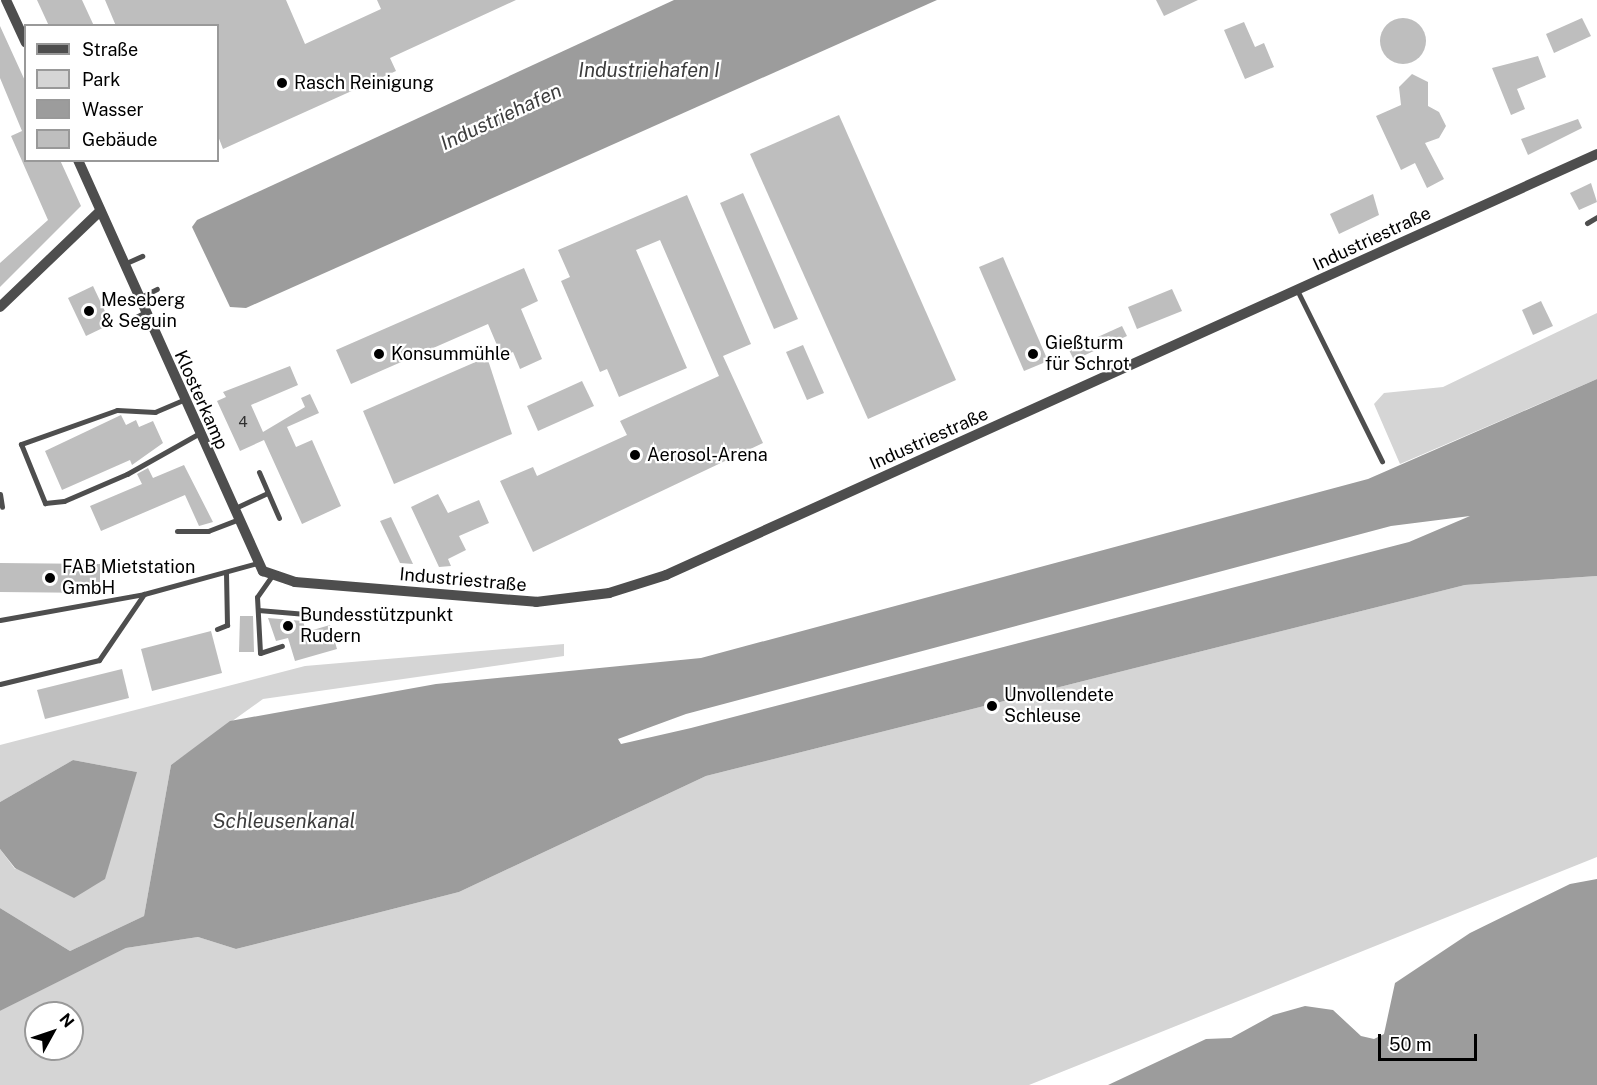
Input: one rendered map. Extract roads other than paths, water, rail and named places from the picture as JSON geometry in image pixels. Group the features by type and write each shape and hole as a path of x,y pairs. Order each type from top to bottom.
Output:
{"street":[{"path":"6,0 24,39"},
{"name":"Industriestraße","path":"271,577 523,602 627,589 1298,292 1597,154"},
{"name":"Klosterkamp","path":"79,162 255,559"},
{"path":"0,307 100,211"},
{"path":"255,559 271,577"}],"lane":[{"path":"1587,223 1597,217"},
{"path":"123,265 142,256"},
{"path":"138,298 157,289"},
{"path":"1298,292 1382,460"},
{"path":"130,320 144,313"},
{"path":"183,400 155,412 117,410 21,444 45,503 64,501 127,474 198,434"},
{"path":"259,472 279,518"},
{"path":"232,509 268,493"},
{"path":"0,494 2,507"},
{"path":"177,531 208,531 237,520"},
{"path":"0,620 144,594 226,572 255,559"},
{"path":"217,628 227,625 226,572"},
{"path":"271,577 257,597 260,653 282,646"},
{"path":"0,684 99,660 144,594"},
{"path":"258,610 342,616"}],"water":[{"name":"Industriehafen I","path":"674,0 937,0 246,308 230,307 192,227 197,220"},
{"name":"Schleusenkanal","path":"1597,379 1597,576 1465,585 706,776 459,892 236,949 198,937 126,948 0,1011 0,908 70,951 144,916 171,765 230,721 436,684 701,658 1368,479","holes":["1470,516 1409,542 691,728 621,744 618,739 686,714 1391,526"]},
{"path":"73,760 137,772 105,879 74,898 15,868 0,849 0,802"},
{"path":"1597,879 1597,1085 1108,1085 1206,1039 1231,1038 1273,1015 1305,1006 1333,1010 1361,1036 1374,1039 1384,1034 1395,983 1470,933 1570,884"}],"place":[{"name":"Rasch Reinigung","path":"282,83"},
{"name":"Meseberg & Seguin","path":"89,311"},
{"name":"Konsummühle","path":"379,354"},
{"name":"Gießturm für Schrot","path":"1033,354"},
{"name":"Aerosol-Arena","path":"635,455"},
{"name":"FAB Mietstation GmbH","path":"50,578"},
{"name":"Bundesstützpunkt Rudern","path":"288,626"},
{"name":"Unvollendete Schleuse","path":"992,706"}],"water label":[{"name":"Industriehafen","path":"501,117"}]}
